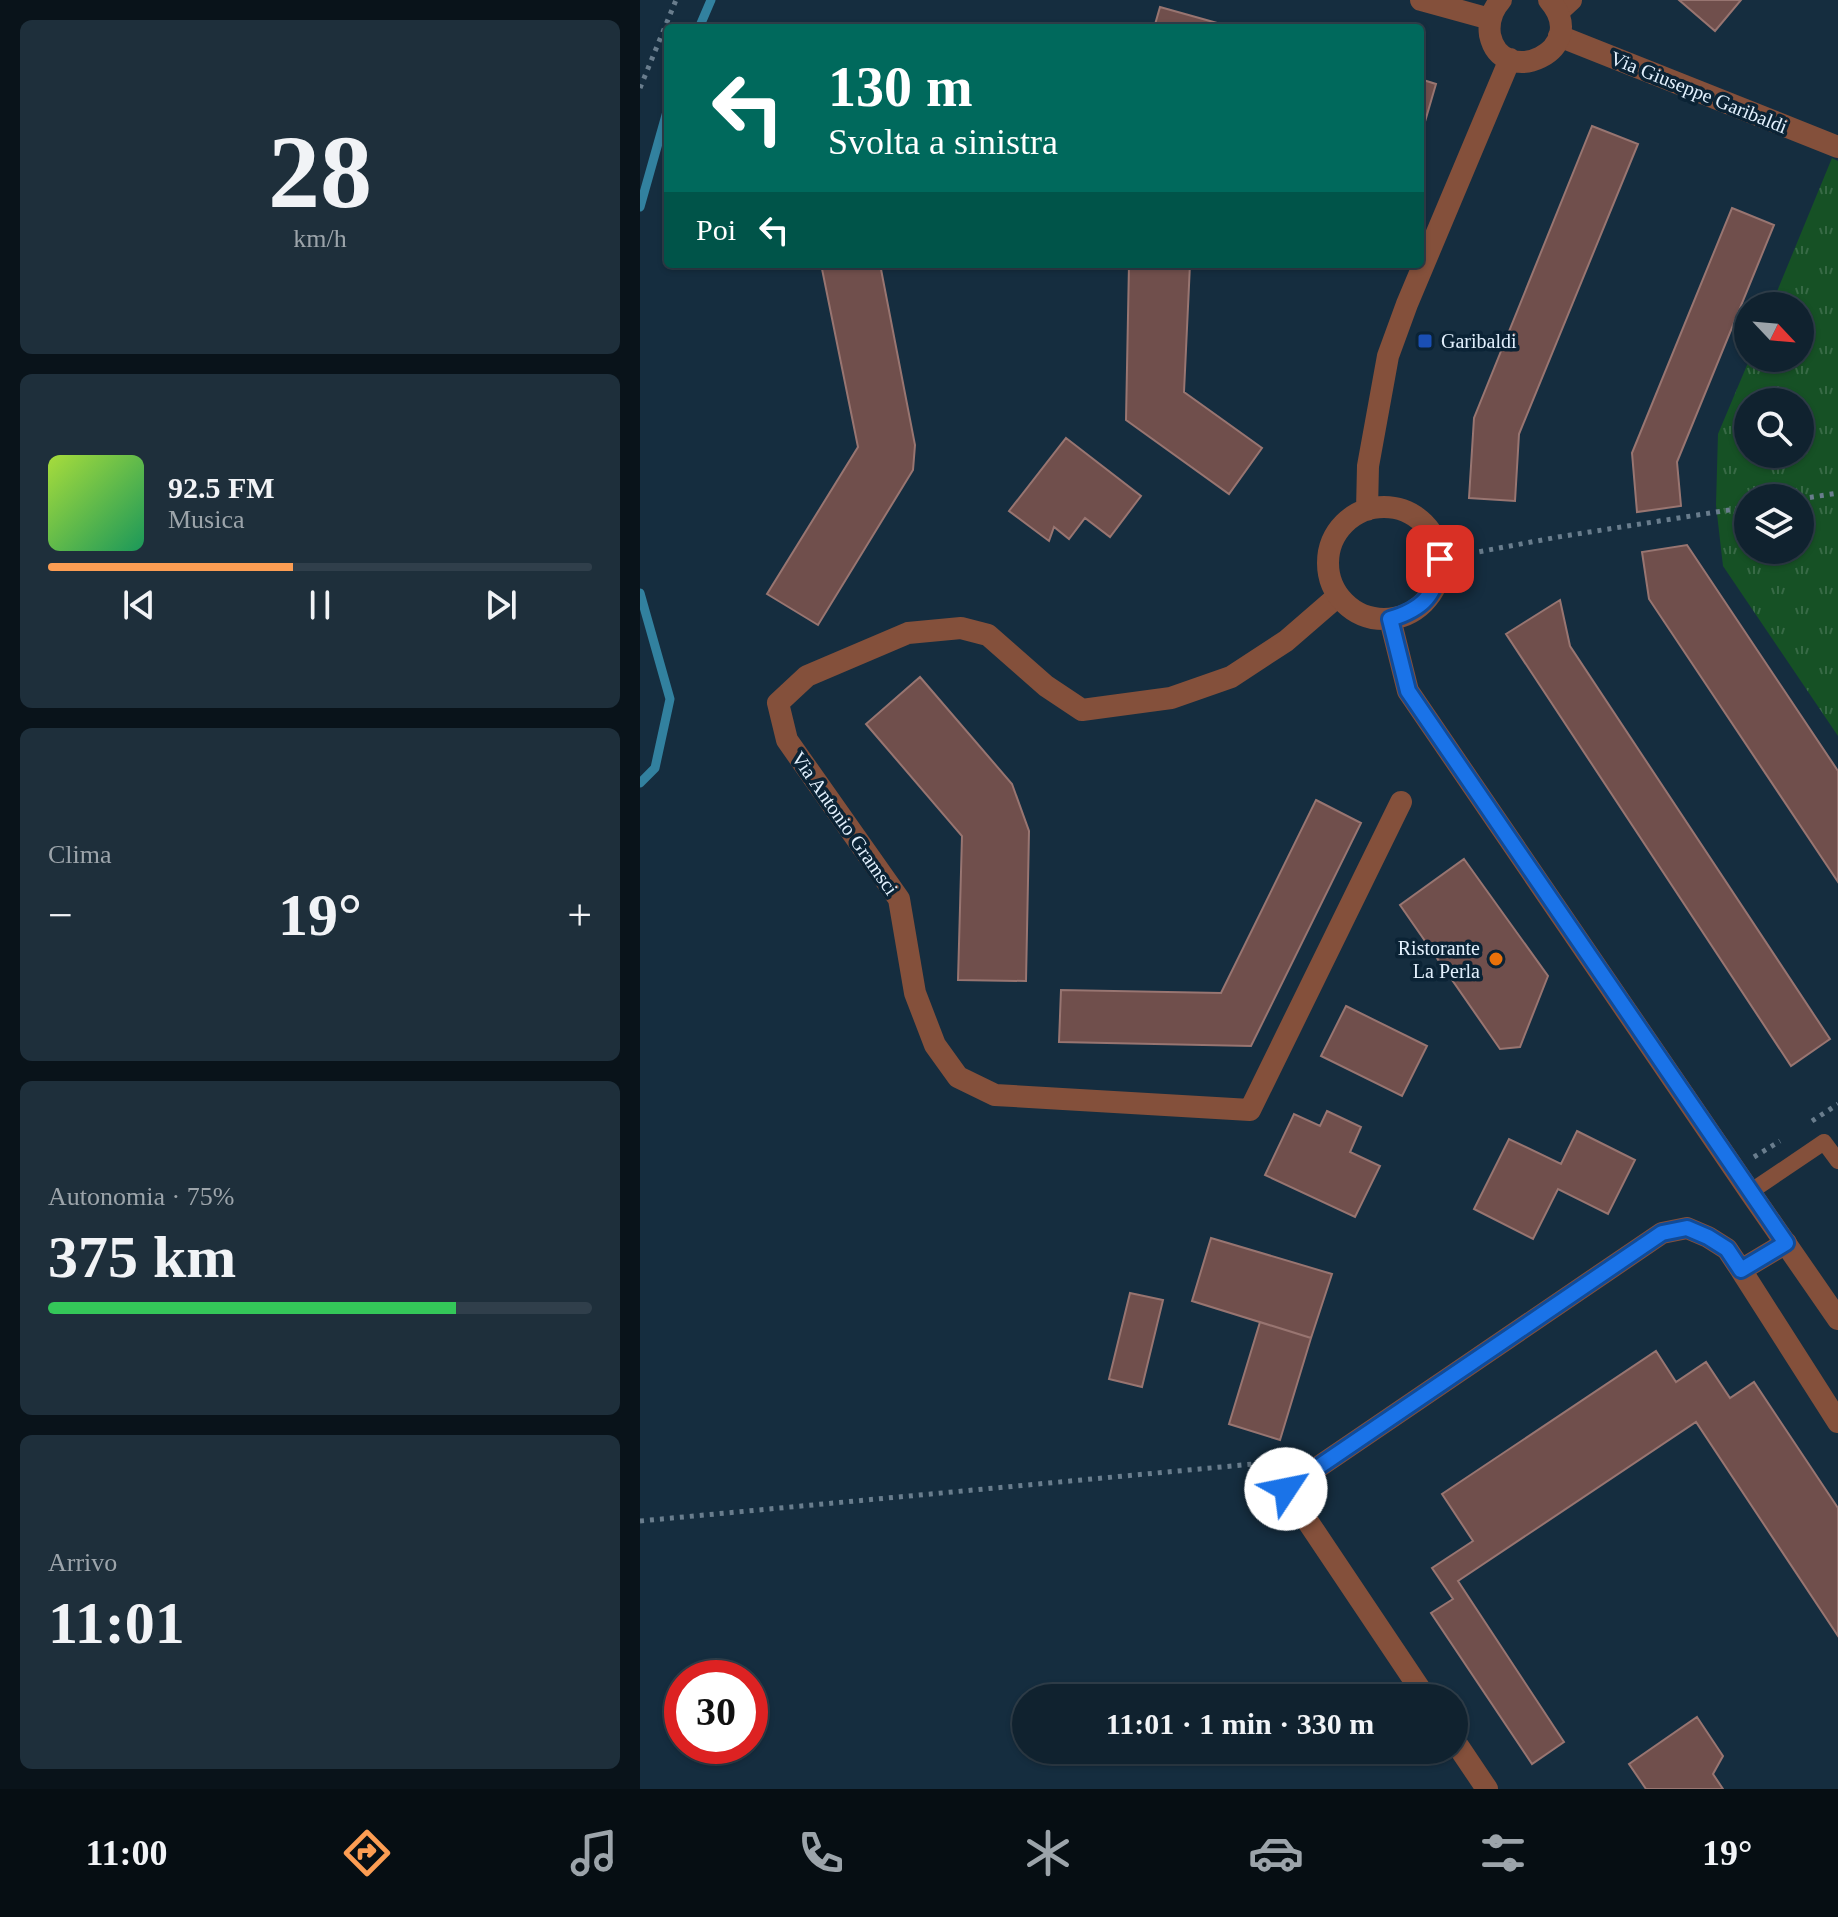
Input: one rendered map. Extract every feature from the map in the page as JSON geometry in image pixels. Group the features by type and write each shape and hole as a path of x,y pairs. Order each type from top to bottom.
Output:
{"street":[{"path":"1421,0 1496,10 1489,31 1493,43 1510,59 1522,62 1534,62 1554,47 1559,36 1559,4"},
{"name":"Via Giuseppe Garibaldi","path":"1559,36 1838,147"},
{"path":"1424,264 1510,59"},
{"path":"1367,510 1368,466 1388,356 1422,268"},
{"path":"1391,507 1417,518 1431,533 1440,559 1439,574 1429,596 1409,614 1390,619 1364,616 1348,606 1338,596 1328,568 1332,542 1349,519 1367,510 1391,507"},
{"name":"Via Antonio Gramsci","path":"1338,596 1286,641 1231,677 1171,698 1082,710 1046,686 988,635 961,628 908,633 807,676 778,703 787,740 899,899 915,993 935,1045 958,1077 995,1095 1250,1110 1401,802"},
{"path":"1390,619 1408,691 1838,1319"},
{"path":"1417,1684 1286,1489 1662,1233 1687,1228 1727,1249 1838,1422"},
{"path":"1741,1270 1786,1243"},
{"path":"1468,1761 1487,1789"}],"lane":[{"path":"1750,1192 1824,1142 1838,1161"}],"path":[{"path":"666,24 676,0"},
{"path":"640,88 664,29"},
{"path":"1814,497 1838,493"},
{"path":"1440,559 1734,509"},
{"path":"640,1521 1264,1463 1286,1489"}],"green space":[{"path":"1832,158 1838,161 1838,736 1723,566 1716,505 1718,434 1734,396 1734,468 1814,468 1814,388 1737,388 1744,372 1814,372 1814,292 1777,292"}],"building":[{"path":"1679,0 1741,0 1715,31"},
{"path":"1160,7 1221,24 1155,24"},
{"path":"1424,80 1436,84 1424,125"},
{"path":"1592,126 1638,144 1519,434 1515,501 1469,498 1474,418"},
{"path":"1732,208 1774,225 1747,292 1734,292 1734,323 1677,462 1681,506 1637,512 1632,453"},
{"path":"822,268 881,268 915,445 913,470 818,625 767,594 858,447"},
{"path":"1129,268 1190,268 1184,392 1262,448 1229,494 1126,420"},
{"path":"1066,438 1141,496 1110,537 1085,518 1069,539 1054,527 1049,541 1009,511"},
{"path":"1687,545 1838,771 1838,882 1649,599 1642,552"},
{"path":"1560,600 1570,646 1830,1039 1791,1066 1506,634"},
{"path":"920,677 1012,784 1029,831 1026,981 958,980 962,836 866,724"},
{"path":"1316,800 1361,823 1251,1046 1059,1042 1061,990 1221,993"},
{"path":"1464,859 1548,976 1520,1047 1500,1049 1400,905"},
{"path":"1346,1006 1427,1046 1402,1096 1321,1056"},
{"path":"1327,1111 1361,1127 1350,1152 1380,1166 1355,1217 1265,1175 1294,1114 1320,1126"},
{"path":"1577,1131 1635,1160 1608,1214 1558,1189 1533,1239 1474,1209 1509,1139 1561,1164"},
{"path":"1211,1238 1332,1274 1311,1338 1192,1301"},
{"path":"1130,1293 1163,1300 1142,1387 1109,1379"},
{"path":"1260,1322 1311,1338 1280,1440 1229,1424"},
{"path":"1656,1351 1676,1382 1706,1362 1730,1398 1754,1382 1838,1508 1838,1636 1696,1422 1458,1581 1564,1742 1532,1764 1431,1613 1453,1599 1432,1568 1473,1541 1442,1494"},
{"path":"1697,1717 1723,1756 1713,1774 1723,1789 1646,1789 1629,1764"}],"waterway":[{"path":"701,24 711,0"},
{"path":"640,207 664,122"},
{"path":"640,593 670,699 655,768 640,783"}],"place":[{"name":"Garibaldi","path":"1425,341"},
{"name":"Ristorante La Perla","path":"1496,959"}],"route":[{"path":"1286,1489 1662,1233 1687,1228 1708,1237 1727,1249 1741,1270 1786,1243 1408,691 1390,619 1409,614 1429,596 1439,574 1440,559"}]}
